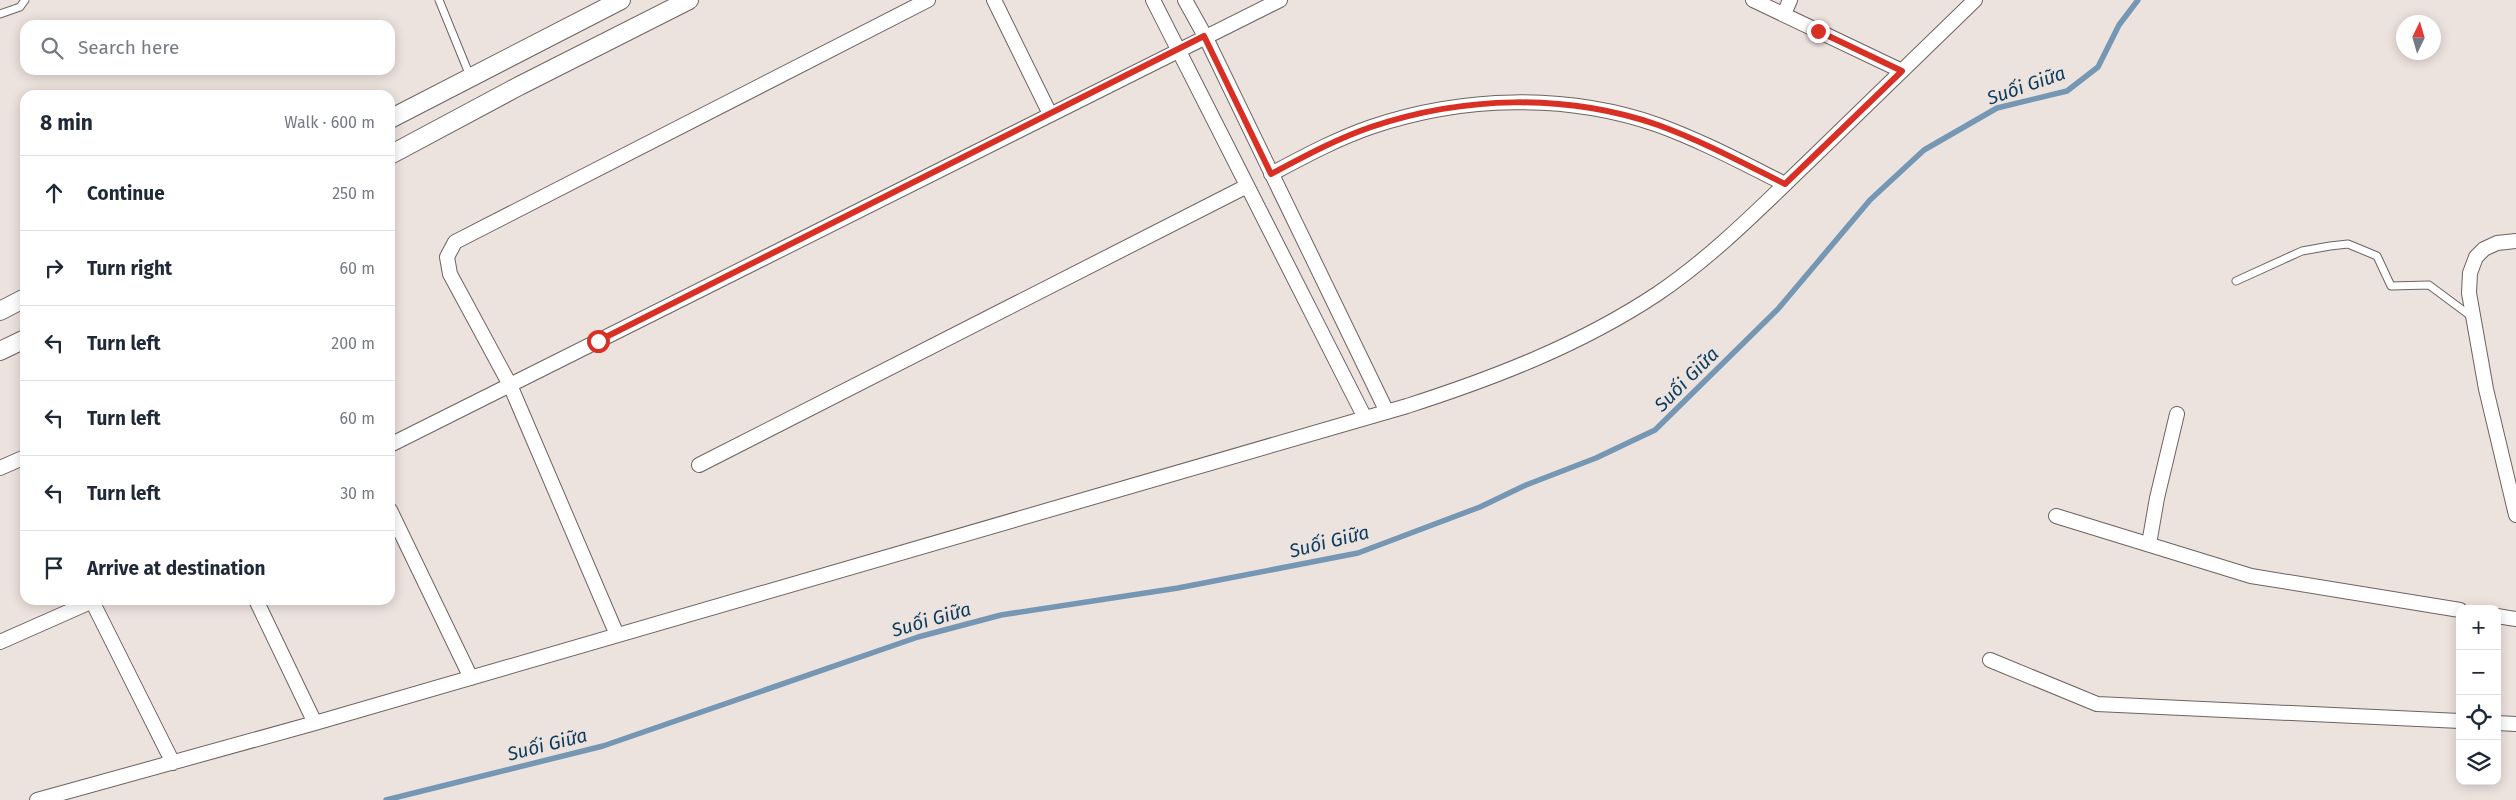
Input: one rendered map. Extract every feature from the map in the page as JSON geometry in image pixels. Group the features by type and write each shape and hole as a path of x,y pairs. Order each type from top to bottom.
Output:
{"street":[{"path":"395,117 621,0"},
{"path":"395,152 519,86 689,0"},
{"path":"617,635 510,385 450,274 447,257 455,242 928,0"},
{"path":"994,0 1050,114"},
{"path":"1153,0 1365,418"},
{"path":"1185,0 1386,412"},
{"path":"395,442 1204,36 1280,0"},
{"path":"1754,0 1902,71"},
{"path":"1784,14 1790,0"},
{"path":"37,800 315,723 1386,412 1498,375 1592,332 1625,314 1704,259 1785,184 1975,0"},
{"path":"1271,174 1341,139 1399,119 1458,106 1519,102 1589,108 1656,124 1704,144 1785,184"},
{"path":"699,465 1247,186"},
{"path":"2516,241 2497,243 2484,249 2476,257 2470,273 2469,292 2486,388 2516,515"},
{"path":"0,311 20,301"},
{"path":"0,351 20,341"},
{"path":"2149,544 2157,498 2178,414"},
{"path":"0,468 20,459"},
{"path":"2056,516 2251,576 2456,609"},
{"path":"395,520 471,678"},
{"path":"0,642 85,605"},
{"path":"96,605 173,763"},
{"path":"258,605 315,723"},
{"path":"2501,617 2516,619"},
{"path":"1990,660 2097,704 2456,721"},
{"path":"2501,723 2516,724"}],"lane":[{"path":"0,14 20,7 25,0"},
{"path":"440,0 471,79"},
{"path":"2236,281 2302,251 2348,244 2377,256 2390,286 2429,284 2474,319"}],"waterway":[{"name":"Suối Giữa","path":"386,800 603,746 918,637 1001,615 1178,588 1358,553 1480,507 1526,485 1596,458 1655,430 1778,309 1870,200 1924,150 1997,108 2067,91 2098,67 2119,25 2138,0"}],"route":[{"path":"598,341 1204,36 1271,174 1341,139 1399,119 1428,111 1458,106 1519,102 1589,108 1656,124 1720,151 1785,184 1902,71 1818,31"}]}
